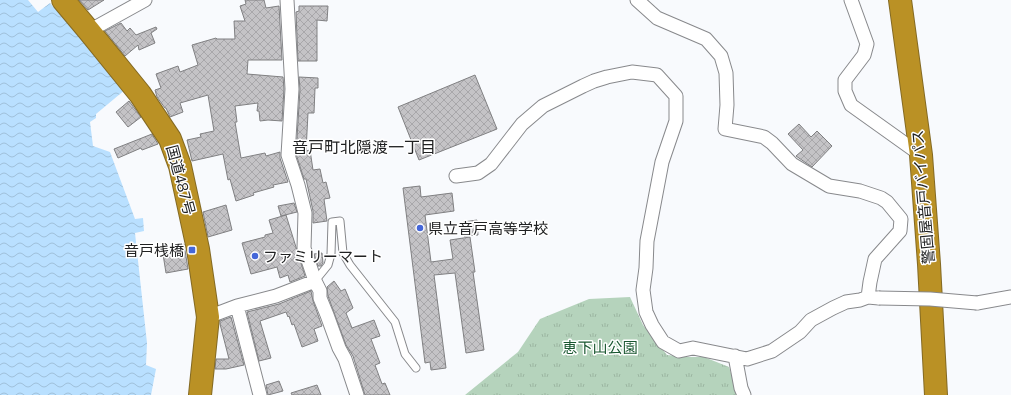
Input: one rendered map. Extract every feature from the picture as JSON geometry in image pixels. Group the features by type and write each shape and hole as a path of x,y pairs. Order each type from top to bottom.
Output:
{"highway":[{"name":"国道487号","path":"63,0 140,94 170,139 180,166 198,249 208,317 200,395"},
{"name":"警固屋音戸バイパス","path":"900,0 921,155 936,395"}],"street":[{"path":"89,30 144,0"},
{"path":"287,0 292,89 288,155 305,213 304,248 320,291 320,298 351,375 357,395"},
{"path":"637,0 657,18 706,39 722,56 726,73 727,105 725,129 764,137 772,143 792,164 829,186 860,191 881,198 887,202 901,219 900,231 875,259 870,282 874,298"},
{"path":"851,0 867,44 864,55 845,80 845,91 851,105 921,155"},
{"path":"456,176 478,173 491,164 522,124 543,106 583,86 607,77 632,72 657,76 676,96 676,121 662,162 647,242 643,290 646,312 663,342 679,350 693,348 747,359 772,351 800,332 811,320 846,302 874,298 930,299 977,303 1011,297"},
{"path":"208,317 237,306 276,296 315,281"},
{"path":"237,306 260,395"},
{"path":"735,356 741,388 744,395"}],"lane":[{"path":"315,281 328,265 331,254 332,222 340,221 343,253 350,266 395,322 405,354 416,368"}],"green space":[{"name":"恵下山公園","path":"630,297 643,325 667,355 704,357 729,367 738,395 465,395 518,352 540,319 589,299"}],"water":[{"path":"0,0 28,0 38,12 50,3 126,89 96,114 96,118 90,122 93,146 110,152 135,219 143,218 144,231 135,233 147,343 146,365 156,369 151,395 0,395"}],"building":[{"path":"79,0 104,0 88,10"},
{"path":"245,0 264,0 266,8 279,6 282,60 248,60 247,74 283,77 284,89 282,121 260,121 259,111 257,111 258,103 235,106 237,122 235,122 241,158 265,153 266,156 280,152 280,158 288,182 273,185 274,187 253,193 254,195 236,201 230,179 228,180 223,154 192,161 187,140 201,137 200,134 214,131 208,95 180,103 183,112 170,117 166,108 157,97 155,90 161,88 156,74 178,66 180,72 198,65 192,45 216,38 235,39 234,21 245,21 240,6 246,4"},
{"path":"299,6 328,6 327,21 317,20 317,61 298,61 296,12 299,11"},
{"path":"121,23 127,31 130,28 136,35 156,27 157,29 151,33 155,43 139,50 138,45 125,56 105,31"},
{"path":"475,75 497,129 419,160 398,107"},
{"path":"299,77 318,78 318,88 315,88 314,113 308,113 306,151 310,150 313,170 320,169 323,183 326,182 330,198 324,199 327,221 313,223 313,211 306,179 304,179 296,154 300,89"},
{"path":"129,101 141,117 128,127 116,112"},
{"path":"799,124 811,137 817,131 832,146 812,167 796,156 803,150 788,134"},
{"path":"152,134 158,144 142,150 141,148 118,158 114,149"},
{"path":"420,186 421,197 452,193 454,211 425,215 431,262 453,259 450,240 470,237 475,272 473,272 484,350 466,353 455,273 434,275 446,368 431,370 430,362 425,363 403,188"},
{"path":"294,203 297,212 281,216 278,206"},
{"path":"226,205 232,230 208,237 203,212"},
{"path":"286,215 305,276 290,282 288,275 280,278 277,267 251,274 242,243 265,237 265,235 273,233 269,220"},
{"path":"477,220 478,235 464,236 463,222"},
{"path":"184,244 188,269 166,273 162,248"},
{"path":"322,253 323,263 321,266 318,266 314,254"},
{"path":"334,281 341,291 345,289 353,308 346,313 352,328 374,320 380,336 371,339 380,363 375,365 382,384 385,383 390,395 365,395 353,356 346,345 328,296 327,287"},
{"path":"311,291 322,326 314,329 318,341 302,347 294,324 292,325 286,312 260,321 271,358 259,361 247,312 279,304"},
{"path":"231,317 244,365 226,369 215,369 216,359 229,359 220,321"},
{"path":"279,381 283,391 268,395 266,385"},
{"path":"317,385 321,395 292,395 291,393"}],"place":[{"name":"県立音戸高等学校","path":"420,228"},
{"name":"音戸桟橋","path":"192,250"},
{"name":"ファミリーマート","path":"255,256"}],"district":[{"name":"音戸町北隠渡一丁目","path":"364,147"}]}
